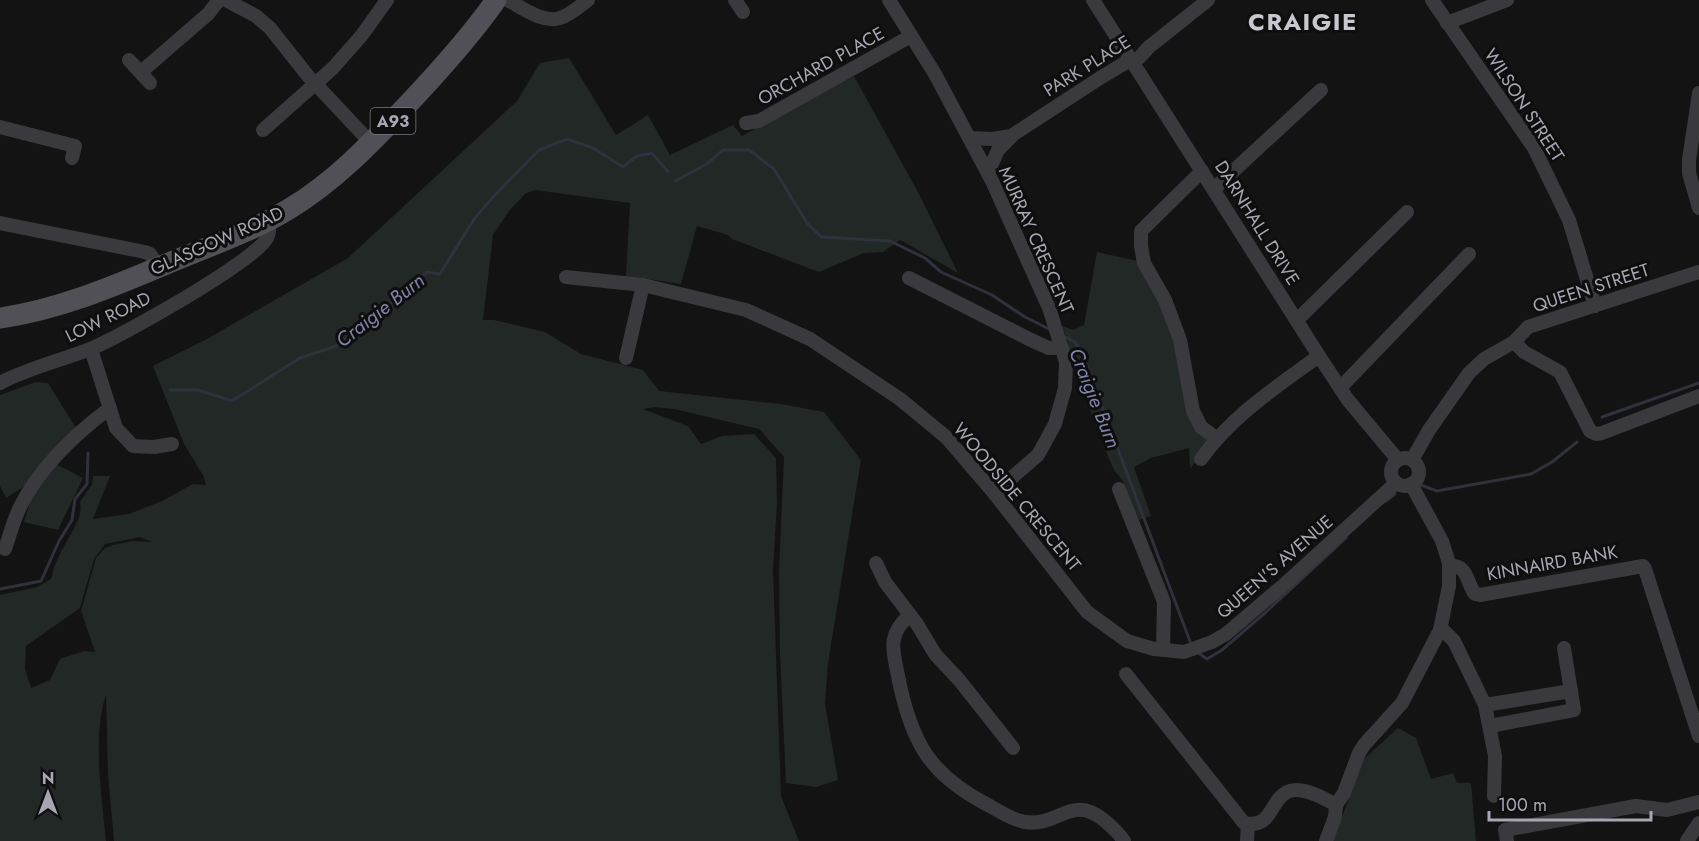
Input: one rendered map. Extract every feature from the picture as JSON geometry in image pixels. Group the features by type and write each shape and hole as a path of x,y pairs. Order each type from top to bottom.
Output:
{"main road":[{"name":"GLASGOW ROAD","path":"0,318 48,308 159,267 270,220 314,193 371,143 456,51 496,0"}],"street":[{"path":"141,72 208,14 219,0"},
{"path":"226,0 256,16 270,28 316,84 371,143"},
{"path":"263,130 316,84 362,35 387,0"},
{"path":"507,0 538,15 554,19 568,14 588,0"},
{"name":"MURRAY CRESCENT","path":"889,0 935,74 988,172 1049,308 1066,362 1065,388 1055,424 1038,455 994,493"},
{"name":"DARNHALL DRIVE","path":"1093,0 1340,388 1405,460"},
{"name":"PARK PLACE","path":"988,172 998,150 1012,136 1100,78 1139,58 1149,47 1208,0"},
{"name":"WILSON STREET","path":"1432,0 1534,148 1569,220 1595,306"},
{"path":"1447,23 1507,0"},
{"name":"ORCHARD PLACE","path":"746,123 759,121 911,36"},
{"path":"129,60 150,83"},
{"path":"1214,189 1321,90"},
{"path":"1699,93 1689,160 1689,173 1699,208"},
{"path":"0,127 75,146 72,158"},
{"name":"PARK PLACE","path":"970,138 992,139 1012,136"},
{"path":"1202,171 1141,231 1141,246 1144,263 1165,300 1180,340 1193,411 1201,427 1216,438"},
{"path":"1297,320 1407,212"},
{"name":"LOW ROAD","path":"0,383 15,375 91,349 148,319 244,259 267,240 270,220"},
{"path":"0,223 146,252 159,267"},
{"path":"1340,388 1469,254"},
{"name":"QUEEN STREET","path":"1405,460 1469,373 1484,359 1514,342 1528,327 1699,272"},
{"name":"WOODSIDE CRESCENT","path":"566,277 643,285 746,310 810,339 900,399 946,436 994,493 1087,612 1127,641 1163,650"},
{"path":"909,278 1049,348 1059,338"},
{"path":"626,358 643,285"},
{"path":"1514,342 1524,352 1560,372 1593,434 1602,433 1699,396"},
{"path":"91,349 116,428 133,446 154,447 172,444"},
{"path":"1201,459 1216,438 1260,398 1319,356"},
{"path":"5,549 20,506 39,476 87,426 110,408"},
{"path":"1405,460 1418,470 1417,478 1412,484 1404,486 1396,483 1391,475 1394,463 1405,460"},
{"name":"QUEEN'S AVENUE","path":"1163,650 1184,652 1198,647 1239,624 1396,483"},
{"path":"1326,841 1335,817 1336,805 1344,793 1359,753 1402,703 1440,630 1449,586 1449,566 1442,541 1412,484"},
{"path":"1119,489 1164,602 1163,650"},
{"path":"876,563 885,582 917,624 935,654 960,681 1013,748"},
{"name":"KINNAIRD BANK","path":"1449,566 1455,565 1464,571 1472,590 1475,594 1480,595 1642,566 1645,569 1699,736"},
{"path":"910,615 894,633 897,671 905,709 918,743 937,768 957,786 1016,819 1035,822 1077,809 1089,810 1095,812 1119,832 1124,841"},
{"path":"1440,630 1454,641 1485,705 1495,756 1494,796"},
{"path":"1490,726 1574,710 1564,648"},
{"path":"1126,674 1240,819 1248,824 1265,819 1280,798 1292,791 1311,793 1336,805"},
{"path":"1485,705 1571,691"},
{"path":"1506,836 1636,806 1667,810 1699,802"},
{"path":"1687,841 1699,823"},
{"path":"1247,841 1248,824"}],"shaded area":[{"path":"569,58 616,135 648,115 670,155 733,125 742,136 854,76 918,192 958,273 900,240 883,252 864,253 819,272 732,239 728,235 697,226 681,284 626,276 630,203 535,190 526,193 509,211 493,235 483,320 494,320 545,332 581,354 643,370 659,391 781,404 824,412 861,460 828,663 825,704 838,780 816,787 786,783 779,570 784,457 759,429 674,409 654,407 643,409 688,426 701,444 722,436 754,434 776,458 777,503 773,570 781,796 799,841 114,841 108,775 106,695 102,711 99,748 106,841 0,841 0,595 37,587 51,579 54,567 77,523 81,509 80,502 92,484 93,476 110,476 93,519 129,514 162,501 193,484 206,485 204,477 184,444 153,366 207,339 348,258 517,101 540,63","holes":["140,537 152,542 133,541 113,545 105,548 96,558 81,611 95,652 84,651 60,659 50,680 31,688 25,669 26,646 80,608 94,559 105,544"]},
{"path":"1097,252 1142,262 1173,324 1182,371 1213,438 1190,469 1189,448 1151,458 1134,467 1151,516 1139,520 1123,481 1114,470 1108,456 1070,358 1062,326 1073,330 1084,325"},
{"path":"36,382 48,383 76,428 29,483 6,498 0,486 0,395"},
{"path":"56,464 83,478 58,530 24,522 33,493"},
{"path":"1398,728 1416,738 1431,779 1453,773 1457,783 1471,783 1476,841 1333,841 1364,759"}],"waterway":[{"name":"Craigie Burn","path":"170,390 198,390 232,401 300,358 336,346 362,328 427,272 440,274 474,219 539,150 567,139 593,148 623,167 637,156 652,153 668,172"},
{"name":"Craigie Burn","path":"675,181 707,164 723,150 749,150 774,169 807,223 821,237 890,241 925,258 941,272 992,295 1025,317 1051,330"},
{"name":"Craigie Burn","path":"1063,336 1075,342 1082,353 1191,644"},
{"name":"Craigie Burn","path":"1602,417 1699,383"},
{"name":"Craigie Burn","path":"1418,484 1437,491 1531,474 1552,462 1577,442"},
{"path":"0,589 41,581 59,541 72,520 75,499 87,484 88,453"},
{"name":"Craigie Burn","path":"1386,501 1395,494"},
{"name":"Craigie Burn","path":"1197,652 1207,659 1222,650 1346,538"}],"district":[{"name":"CRAIGIE","path":"1303,22"}]}
